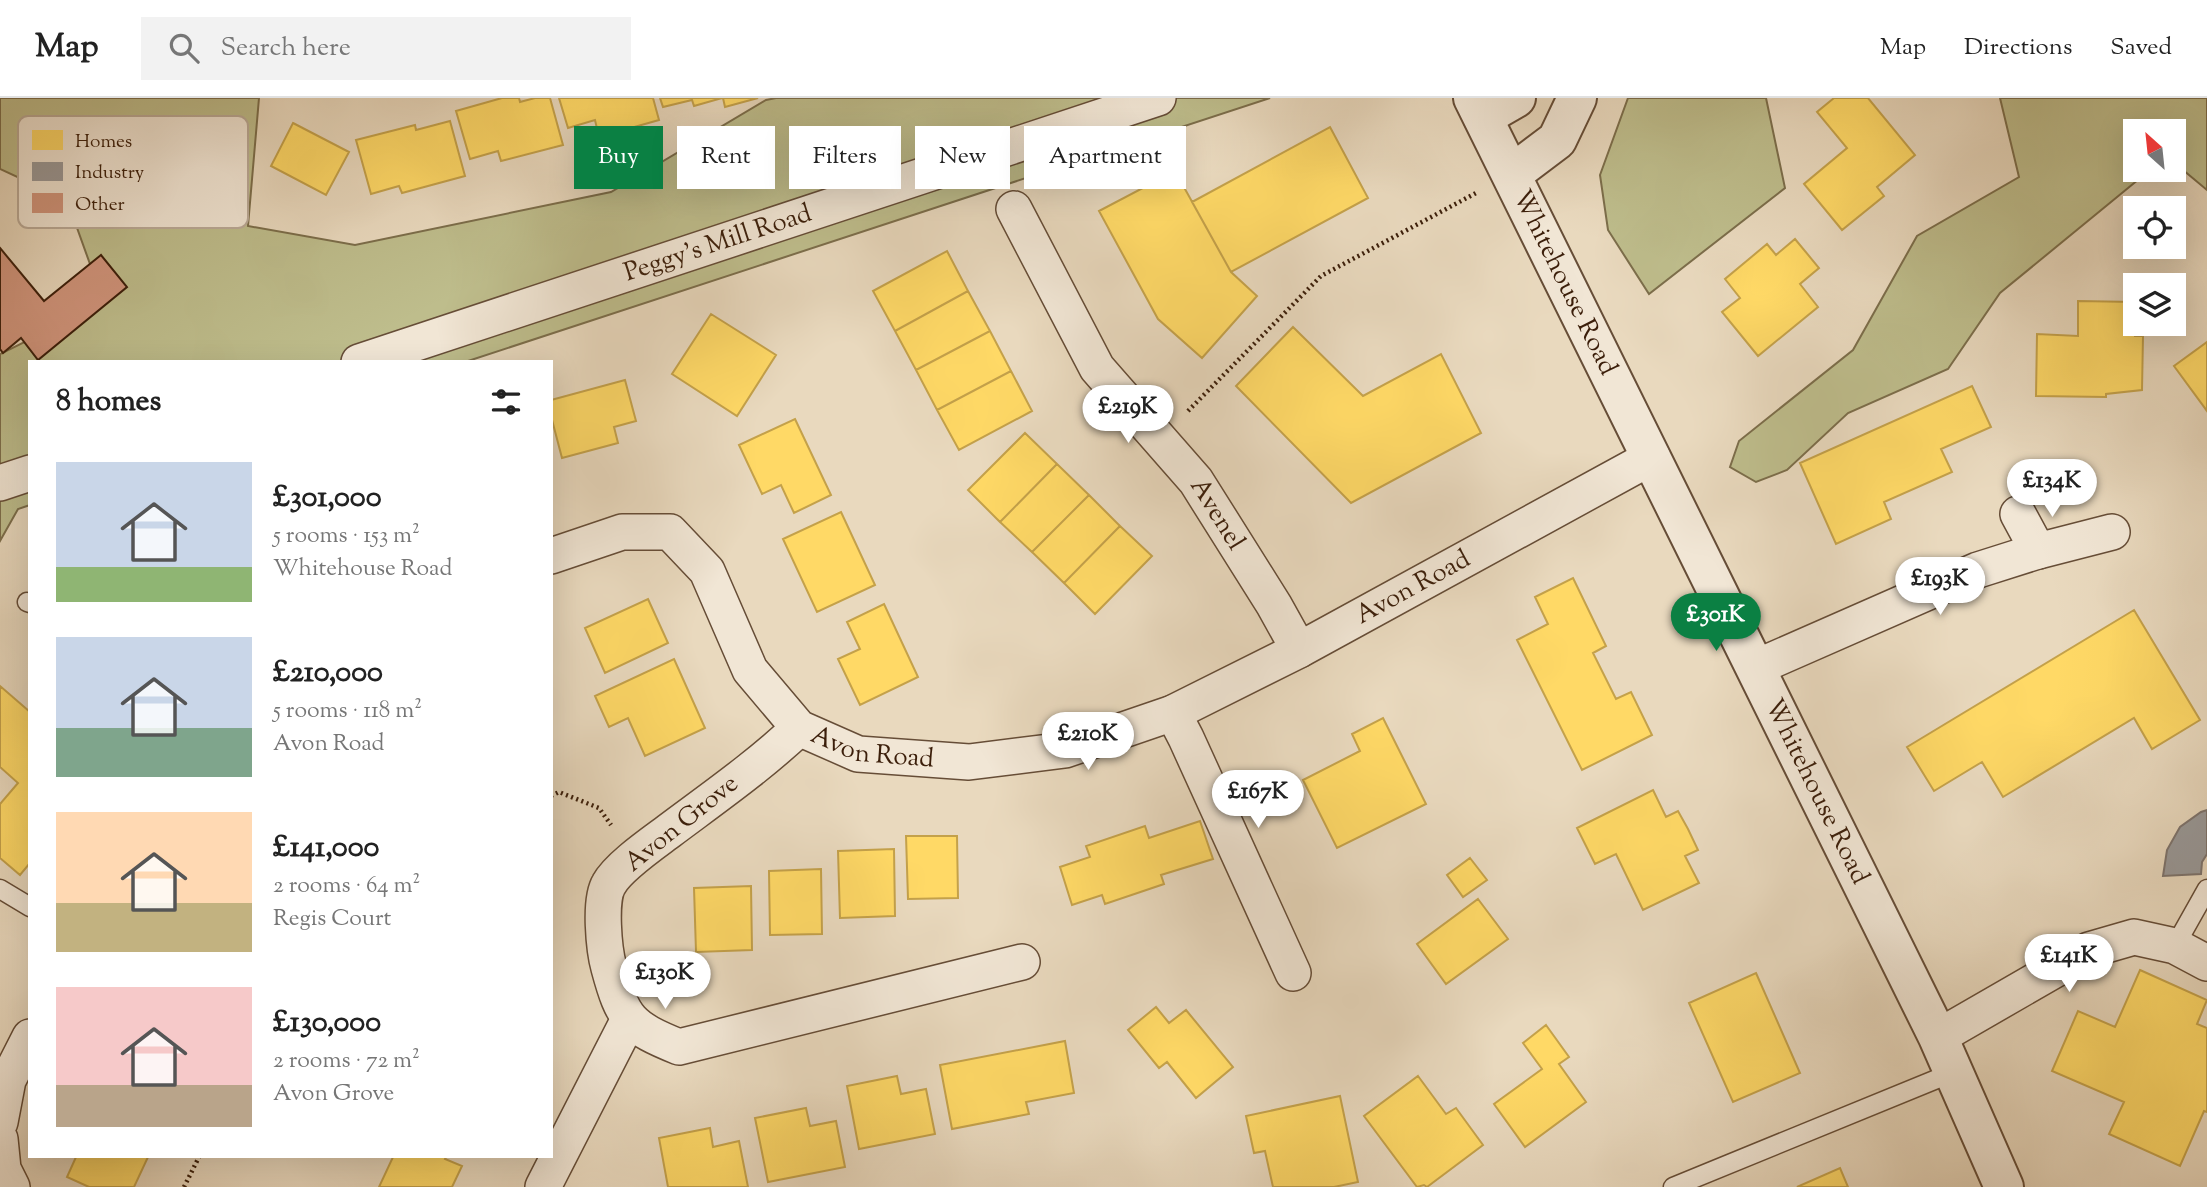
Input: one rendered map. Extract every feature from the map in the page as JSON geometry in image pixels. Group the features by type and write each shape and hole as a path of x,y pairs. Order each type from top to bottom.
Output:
{"street":[{"name":"Peggy's Mill Road","path":"365,360 1158,98"},
{"path":"1478,108 1516,98"},
{"path":"1511,174 1557,140 1577,98"},
{"name":"Whitehouse Road","path":"1478,108 1938,1037 2004,1187"},
{"name":"Avenel","path":"1014,209 1097,369 1196,481 1274,605 1298,650"},
{"name":"Avon Road","path":"553,555 622,531 670,532 707,571 750,670 799,728 858,754 969,762 1065,750 1173,713 1298,650 1651,457"},
{"path":"0,483 28,474"},
{"path":"2018,514 2038,551"},
{"path":"1757,667 1978,570 2112,532"},
{"path":"1173,713 1293,973"},
{"name":"Avon Grove","path":"629,1019 616,994 606,957 603,910 608,885 635,857 771,753 799,728"},
{"path":"1938,1037 2089,950 2134,937 2175,946 2207,963"},
{"path":"553,1151 629,1019 649,1034 679,1047 984,958 1022,962"},
{"path":"0,1122 8,1080 28,1041"},
{"path":"533,1186 549,1158"}],"lane":[{"path":"0,889 28,906"},
{"path":"2175,946 2207,889"},
{"path":"1673,1187 1954,1072"}],"path":[{"path":"1160,439 1321,276 1511,174"},
{"path":"553,795 559,792 599,808 635,857"},
{"path":"184,1187 198,1158"}],"shaded area":[{"path":"0,98 259,98 248,226 248,116 18,116 18,177 0,169"},
{"path":"776,98 1270,98 1185,126 1024,126 1024,179 1010,183 1010,126 915,126 915,189 993,189 471,360 28,360 28,506 18,509 0,541 0,354 104,303 77,228 248,226 355,245 616,189 663,189 663,161 677,153 677,189 775,189 775,126 722,126 766,100"},
{"path":"1628,98 1766,98 1785,188 1649,294 1608,230 1600,175"},
{"path":"2000,98 2207,98 2207,190 2186,172 2186,119 2123,119 2123,182 2135,182 2000,293 1948,369 1848,413 1787,470 1756,482 1730,467 1739,441 1853,350 1917,236 2019,177"}],"building: Homes":[{"path":"502,98 519,98 520,102 550,98 563,145 501,161 498,151 470,159 456,111"},
{"path":"559,98 653,98 659,120 638,126 596,126 595,120 568,128"},
{"path":"660,98 722,98 694,106 692,100 663,107"},
{"path":"723,98 758,98 725,107"},
{"path":"1834,98 1868,98 1915,155 1877,187 1884,196 1842,230 1804,184 1847,148 1817,112"},
{"path":"450,121 465,176 402,193 399,186 371,194 356,140 415,125 416,130"},
{"path":"293,123 349,152 326,195 271,166"},
{"path":"1330,127 1368,198 1231,272 1192,202"},
{"path":"1141,189 1185,189 1231,272 1257,296 1202,358 1158,319 1099,211"},
{"path":"1795,239 1819,268 1800,284 1818,307 1758,356 1722,312 1740,298 1725,279 1767,244 1776,255"},
{"path":"947,251 968,291 895,331 873,291"},
{"path":"968,291 990,331 916,370 895,331"},
{"path":"2078,301 2123,302 2123,336 2143,336 2142,390 2106,394 2106,397 2036,396 2037,334 2078,336"},
{"path":"711,314 776,355 737,416 672,374"},
{"path":"1293,327 1363,396 1441,354 1481,433 1351,503 1236,386"},
{"path":"990,331 1011,371 937,410 916,370"},
{"path":"2207,342 2207,411 2174,366"},
{"path":"1011,371 1032,411 959,450 937,410"},
{"path":"625,380 636,421 614,427 618,443 562,458 553,424 553,399"},
{"path":"1972,386 1991,427 1941,449 1952,472 1884,502 1891,519 1836,544 1800,463"},
{"path":"795,419 831,495 794,513 781,485 762,494 739,445"},
{"path":"1025,433 1057,464 1000,522 968,490"},
{"path":"1057,464 1089,495 1032,552 1000,522"},
{"path":"1089,495 1120,526 1064,583 1032,552"},
{"path":"841,512 875,585 817,612 783,539"},
{"path":"1120,526 1152,556 1095,614 1064,583"},
{"path":"1573,578 1606,646 1593,653 1616,699 1631,692 1652,735 1582,770 1517,640 1548,624 1535,597"},
{"path":"648,599 668,643 605,673 585,628"},
{"path":"884,604 918,677 860,705 838,659 860,649 847,622"},
{"path":"2134,610 2200,720 2152,749 2134,718 2003,797 1982,762 1934,791 1907,747"},
{"path":"674,659 705,728 645,756 628,718 609,727 595,696"},
{"path":"0,686 28,710 28,865 20,875 0,858 0,804 18,783 0,767"},
{"path":"1383,718 1426,804 1337,848 1303,780 1360,751 1352,734"},
{"path":"1653,790 1666,817 1678,811 1688,829 1698,850 1685,856 1699,883 1643,910 1616,854 1595,864 1577,828"},
{"path":"1200,821 1213,859 1161,875 1164,884 1105,904 1102,895 1072,905 1060,867 1090,857 1086,846 1145,826 1149,838"},
{"path":"906,836 957,836 958,898 908,899"},
{"path":"894,849 895,916 840,918 838,851"},
{"path":"1470,858 1487,880 1463,897 1447,875"},
{"path":"821,869 822,934 770,935 769,871"},
{"path":"751,886 752,950 696,952 694,888"},
{"path":"1478,899 1508,939 1446,984 1417,944"},
{"path":"2140,970 2207,1000 2197,1024 2207,1028 2207,1112 2204,1111 2180,1166 2109,1134 2124,1102 2052,1071 2078,1011 2115,1027"},
{"path":"1756,973 1800,1073 1733,1102 1689,1003"},
{"path":"1156,1007 1169,1023 1186,1010 1233,1067 1196,1098 1167,1062 1159,1068 1128,1030"},
{"path":"1546,1025 1569,1057 1559,1064 1586,1102 1525,1147 1494,1104 1542,1069 1523,1043"},
{"path":"1065,1041 1074,1093 1026,1102 1029,1114 952,1129 940,1065"},
{"path":"897,1076 901,1094 926,1089 935,1134 859,1149 847,1086"},
{"path":"1418,1076 1446,1114 1456,1108 1483,1145 1427,1187 1417,1187 1364,1116"},
{"path":"1340,1096 1358,1182 1334,1187 1273,1187 1265,1151 1254,1153 1246,1116"},
{"path":"806,1108 810,1126 836,1121 845,1167 768,1182 755,1118"},
{"path":"710,1128 713,1147 739,1141 748,1187 668,1187 659,1138"},
{"path":"76,1158 148,1158 134,1187 89,1187 67,1177"},
{"path":"393,1158 446,1158 462,1166 452,1187 379,1187"},
{"path":"1840,1168 1848,1187 1797,1187"}],"building: Industry":[{"path":"2207,810 2207,854 2202,862 2201,874 2163,876 2167,850 2180,827"}],"building: Other":[{"path":"0,248 44,301 101,255 127,287 38,360 21,338 3,353 0,349"}]}
